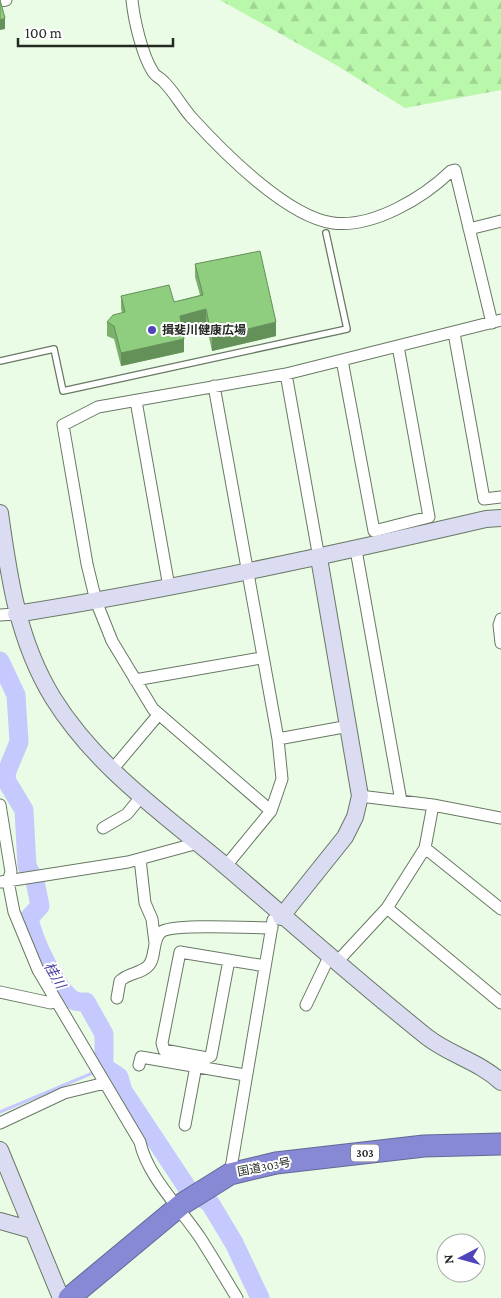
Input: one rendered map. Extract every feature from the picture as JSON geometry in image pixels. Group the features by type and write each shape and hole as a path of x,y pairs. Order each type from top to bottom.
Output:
{"highway":[{"name":"国道303号","path":"69,1298 179,1206 208,1186 230,1174 276,1163 424,1146 501,1144"}],"street":[{"path":"0,1 6,0"},
{"path":"132,0 136,26 154,74 165,82 183,108 204,130 275,195 316,220 344,223 385,215 425,193 451,171 455,170 469,229 496,321 286,374 98,407 63,425 87,564 96,601 112,641 153,710 271,811"},
{"path":"469,229 501,221"},
{"path":"454,333 484,499 501,497"},
{"path":"342,360 374,531 429,517 398,346"},
{"path":"230,1174 245,1075 265,966 277,923 345,837 355,817 360,796 286,374"},
{"path":"214,386 278,739 282,779 271,811 225,866"},
{"path":"136,401 169,587"},
{"path":"0,514 7,570 8,614 53,698 81,737 111,771 140,798 225,866 277,923 333,960 430,1039 499,1078"},
{"path":"8,614 96,601 248,572 356,550 486,519 501,518"},
{"path":"356,550 401,801"},
{"path":"501,618 499,625 501,643"},
{"path":"136,680 262,658"},
{"path":"111,771 159,714"},
{"path":"278,739 349,726"},
{"path":"360,796 433,805 501,818"},
{"path":"103,828 127,814 140,798"},
{"path":"0,804 11,872 7,881 19,926 38,970 140,1142 142,1153 200,1238 237,1298"},
{"path":"306,1005 333,960 386,908 425,848 433,805"},
{"path":"7,881 44,877 140,859 198,844"},
{"path":"425,848 501,909"},
{"path":"140,859 145,903 152,919 155,944"},
{"path":"386,908 501,1003"},
{"path":"117,998 120,981 148,967 152,962 158,936 169,929 277,923"},
{"path":"229,960 211,1056 207,1058 164,1050 162,1043 180,952 229,960 265,966"},
{"path":"0,992 51,1003 56,1001"},
{"path":"139,1065 141,1057 245,1075"},
{"path":"185,1126 196,1066"},
{"path":"0,1123 64,1094 105,1083"},
{"path":"0,1150 61,1298"},
{"path":"0,1221 32,1230"}],"lane":[{"path":"0,361 54,349 63,391 347,329 326,232"}],"green space":[{"path":"220,0 501,0 501,90 405,108 336,65"}],"building":[{"path":"0,0 5,18 0,20"},
{"path":"260,251 276,322 212,338 206,309 180,316 184,339 121,353 114,326 107,322 113,315 125,312 121,296 169,285 174,302 203,295 195,264"}],"waterway":[{"name":"桂川","path":"0,661 16,695 19,742 7,771 6,780 24,810 27,866 35,881 40,906 29,918 35,938 46,963 60,987 75,1001 86,1002 104,1034 104,1067 119,1077 123,1091 188,1189 210,1203 234,1243 260,1298"},
{"path":"55,992 63,989"},
{"path":"0,1112 95,1072"}],"place":[{"name":"揖斐川健康広場","path":"152,330"}]}
